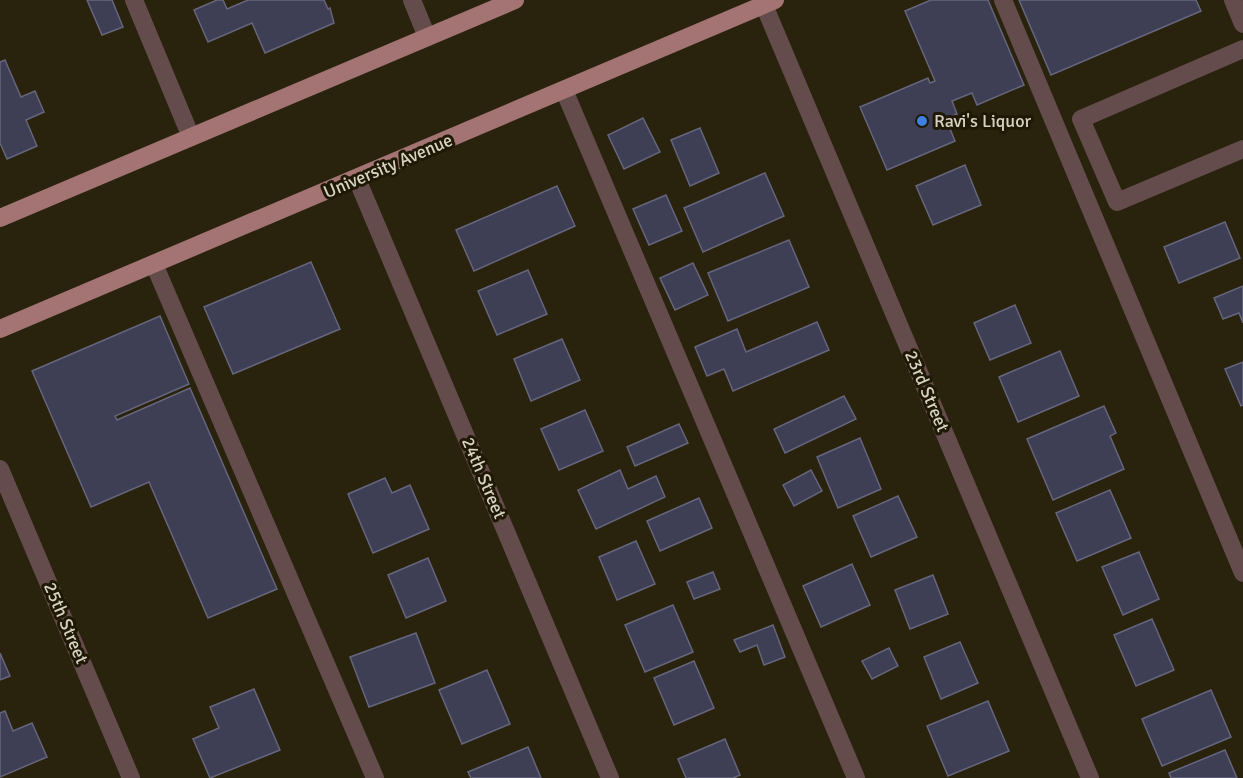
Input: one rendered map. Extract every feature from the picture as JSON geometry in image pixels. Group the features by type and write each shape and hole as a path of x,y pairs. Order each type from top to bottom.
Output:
{"main road":[{"path":"0,218 515,0"},
{"name":"University Avenue","path":"0,329 770,2"}],"street":[{"path":"134,0 191,137"},
{"path":"411,0 427,37"},
{"path":"1003,0 1243,573"},
{"path":"1233,0 1243,24"},
{"name":"23rd Street","path":"770,2 1090,778"},
{"path":"1243,49 1081,119 1117,202 1243,148"},
{"path":"564,90 856,778"},
{"name":"24th Street","path":"357,179 610,778"},
{"path":"154,264 375,778"},
{"name":"25th Street","path":"0,469 132,778"}],"building":[{"path":"87,0 112,0 123,27 102,35"},
{"path":"217,0 223,0 227,9 248,0 324,0 328,9 330,8 334,23 265,53 252,23 208,42 194,10"},
{"path":"931,0 988,0 1024,85 977,105 972,93 952,101 957,114 946,119 955,141 887,170 860,107 928,78 930,83 935,81 905,11"},
{"path":"1019,0 1196,0 1201,11 1051,75"},
{"path":"5,60 21,97 35,91 44,112 26,120 37,146 7,159 0,143 0,62"},
{"path":"643,118 660,152 624,169 608,135"},
{"path":"700,128 719,173 690,186 671,140"},
{"path":"965,165 981,205 933,225 916,186"},
{"path":"765,173 784,216 703,252 684,208"},
{"path":"557,186 575,226 474,271 456,230"},
{"path":"666,195 682,231 649,245 633,209"},
{"path":"1225,222 1240,258 1179,283 1164,247"},
{"path":"789,240 809,287 728,321 708,273"},
{"path":"311,262 340,329 233,374 204,307"},
{"path":"693,263 708,295 675,310 660,278"},
{"path":"528,270 547,314 497,335 478,291"},
{"path":"1243,286 1243,323 1239,313 1223,319 1214,298"},
{"path":"1015,305 1031,343 990,360 974,323"},
{"path":"160,316 189,384 115,416 117,420 190,388 277,589 208,618 149,482 91,507 32,371"},
{"path":"817,322 829,350 733,391 724,369 707,376 695,347 737,329 746,352"},
{"path":"562,339 580,380 531,401 514,359"},
{"path":"1060,351 1079,396 1018,422 999,377"},
{"path":"1243,362 1243,405 1241,406 1225,369"},
{"path":"844,396 856,419 785,453 774,429"},
{"path":"1104,406 1116,433 1110,436 1124,469 1053,500 1027,439"},
{"path":"585,410 603,451 559,470 541,429"},
{"path":"679,424 688,443 635,466 627,447"},
{"path":"860,438 881,489 838,508 817,457"},
{"path":"620,470 628,489 656,476 665,497 596,529 578,490"},
{"path":"811,470 822,491 794,506 783,485"},
{"path":"385,478 392,493 410,485 429,529 373,553 348,494"},
{"path":"1110,490 1131,538 1077,561 1056,513"},
{"path":"898,496 917,537 871,557 853,516"},
{"path":"699,498 712,528 660,551 647,521"},
{"path":"636,541 655,584 617,600 599,557"},
{"path":"1139,552 1159,599 1123,615 1102,567"},
{"path":"428,558 446,601 406,618 388,575"},
{"path":"852,564 870,605 821,627 803,586"},
{"path":"713,572 720,589 694,599 687,582"},
{"path":"933,575 948,614 910,629 895,590"},
{"path":"673,605 693,652 645,672 625,625"},
{"path":"1152,619 1174,670 1136,686 1114,635"},
{"path":"773,625 785,657 764,665 757,645 740,652 734,640"},
{"path":"416,633 435,683 369,707 350,657"},
{"path":"960,642 978,683 941,699 924,657"},
{"path":"889,648 898,666 872,679 862,661"},
{"path":"0,653 10,676 0,680"},
{"path":"694,661 714,708 674,725 654,678"},
{"path":"487,670 510,724 462,744 439,690"},
{"path":"254,689 280,750 210,778 193,739 219,728 210,707"},
{"path":"1211,690 1231,737 1162,766 1142,719"},
{"path":"988,701 1009,751 948,776 927,726"},
{"path":"5,711 13,731 32,723 47,757 0,777 0,713"},
{"path":"725,739 740,775 733,778 686,778 678,759"},
{"path":"528,747 541,778 471,778 468,772"},
{"path":"1225,750 1237,778 1171,778 1169,773"}],"place":[{"name":"Ravi's Liquor","path":"922,121"}]}
